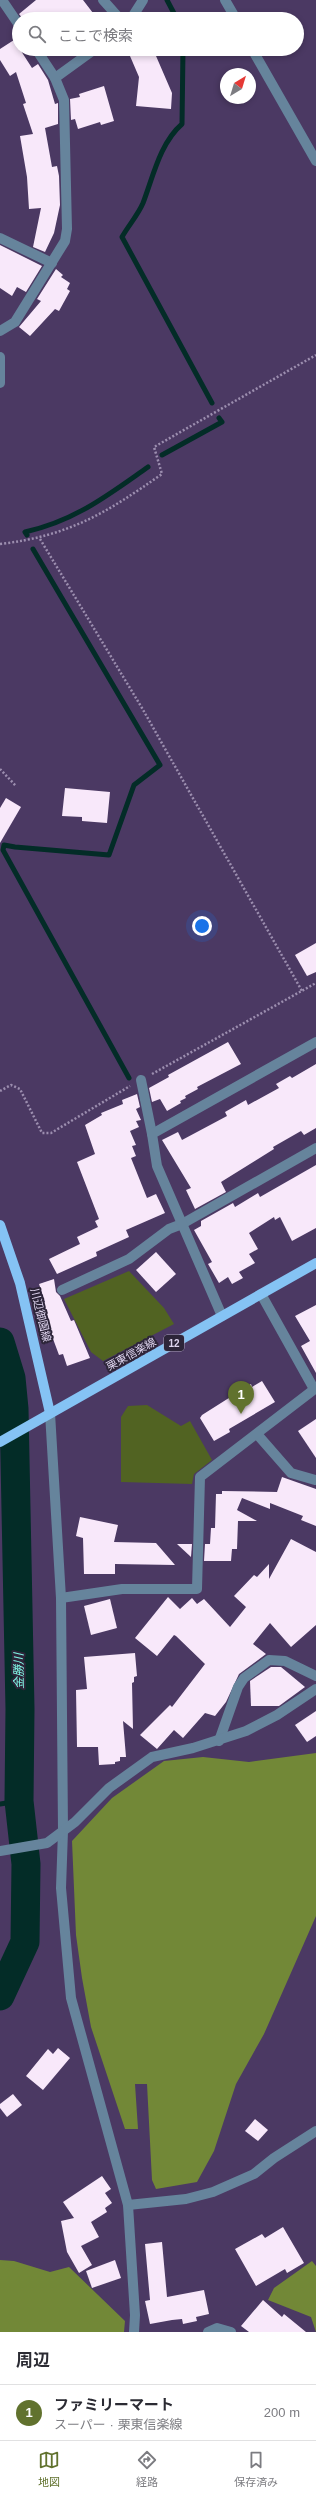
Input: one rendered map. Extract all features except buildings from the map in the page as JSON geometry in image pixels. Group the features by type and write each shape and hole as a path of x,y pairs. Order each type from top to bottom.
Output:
{"main road":[{"name":"川辺御園線","path":"0,1225 20,1283 50,1413"},
{"name":"栗東信楽線","path":"0,1442 316,1263"}],"street":[{"path":"2,0 12,15"},
{"path":"103,0 114,12"},
{"path":"135,12 143,0"},
{"path":"225,0 232,12"},
{"path":"0,331 15,322 65,241 67,229 64,172 66,117 64,100 55,78 41,56"},
{"path":"55,78 85,56"},
{"path":"256,56 316,161"},
{"path":"0,238 52,263"},
{"path":"0,357 0,383"},
{"path":"152,1134 316,1042"},
{"path":"141,1080 157,1166 222,1316"},
{"path":"62,1290 129,1259 169,1229 182,1224 316,1148"},
{"path":"61,1598 122,1588 197,1589 200,1477 315,1388 261,1294"},
{"path":"50,1413 61,1598 63,1831 61,1888 70,1998 128,2205 135,2315 134,2332"},
{"path":"257,1434 291,1473 315,1480"},
{"path":"219,1741 238,1687 244,1678 268,1660 285,1661 316,1676"},
{"path":"2,1851 47,1844 87,1811 109,1788 152,1757 219,1741 246,1731 277,1715 316,1689"},
{"path":"128,2205 186,2199 213,2192 254,2174 274,2158 316,2131"},
{"path":"208,2332 216,2328 231,2332"}],"path":[{"path":"0,544 40,539 87,522 129,497 162,474 154,448 316,355"},
{"path":"40,539 142,708 302,991"},
{"path":"0,769 16,786"},
{"path":"0,1091 11,1085 20,1089 42,1133 50,1133 141,1080 316,983"}],"green space":[{"path":"129,1271 164,1308 174,1324 103,1361 91,1352 64,1299"},
{"path":"147,1405 181,1426 190,1421 212,1460 194,1474 192,1484 121,1482 121,1417 128,1406"},
{"path":"316,1753 316,1916 264,2034 236,2084 214,2151 197,2182 156,2189 152,2180 147,2084 135,2084 138,2129 125,2129 91,2027 76,1935 72,1841 112,1798 164,1761 203,1757 249,1762"},
{"path":"0,2260 14,2261 50,2272 69,2267 125,2321 124,2332 0,2332"},
{"path":"312,2261 316,2266 316,2332 311,2317 268,2300 274,2288"}],"waterway":[{"path":"167,0 173,12"},
{"path":"183,56 182,124 174,132 163,150 143,203 122,237 212,403"},
{"path":"162,455 222,422 219,418"},
{"path":"27,535 25,532 60,521 90,506 148,467"},
{"path":"33,549 160,765 134,785 109,855 4,845 3,850 129,1078"},
{"name":"金勝川","path":"0,1342 11,1378 14,1409 20,1709 19,1801 26,1864 25,1942 0,1996"},
{"path":"0,1804 19,1801"}],"place":[{"name":"ファミリーマート","path":"241,1414"}]}
